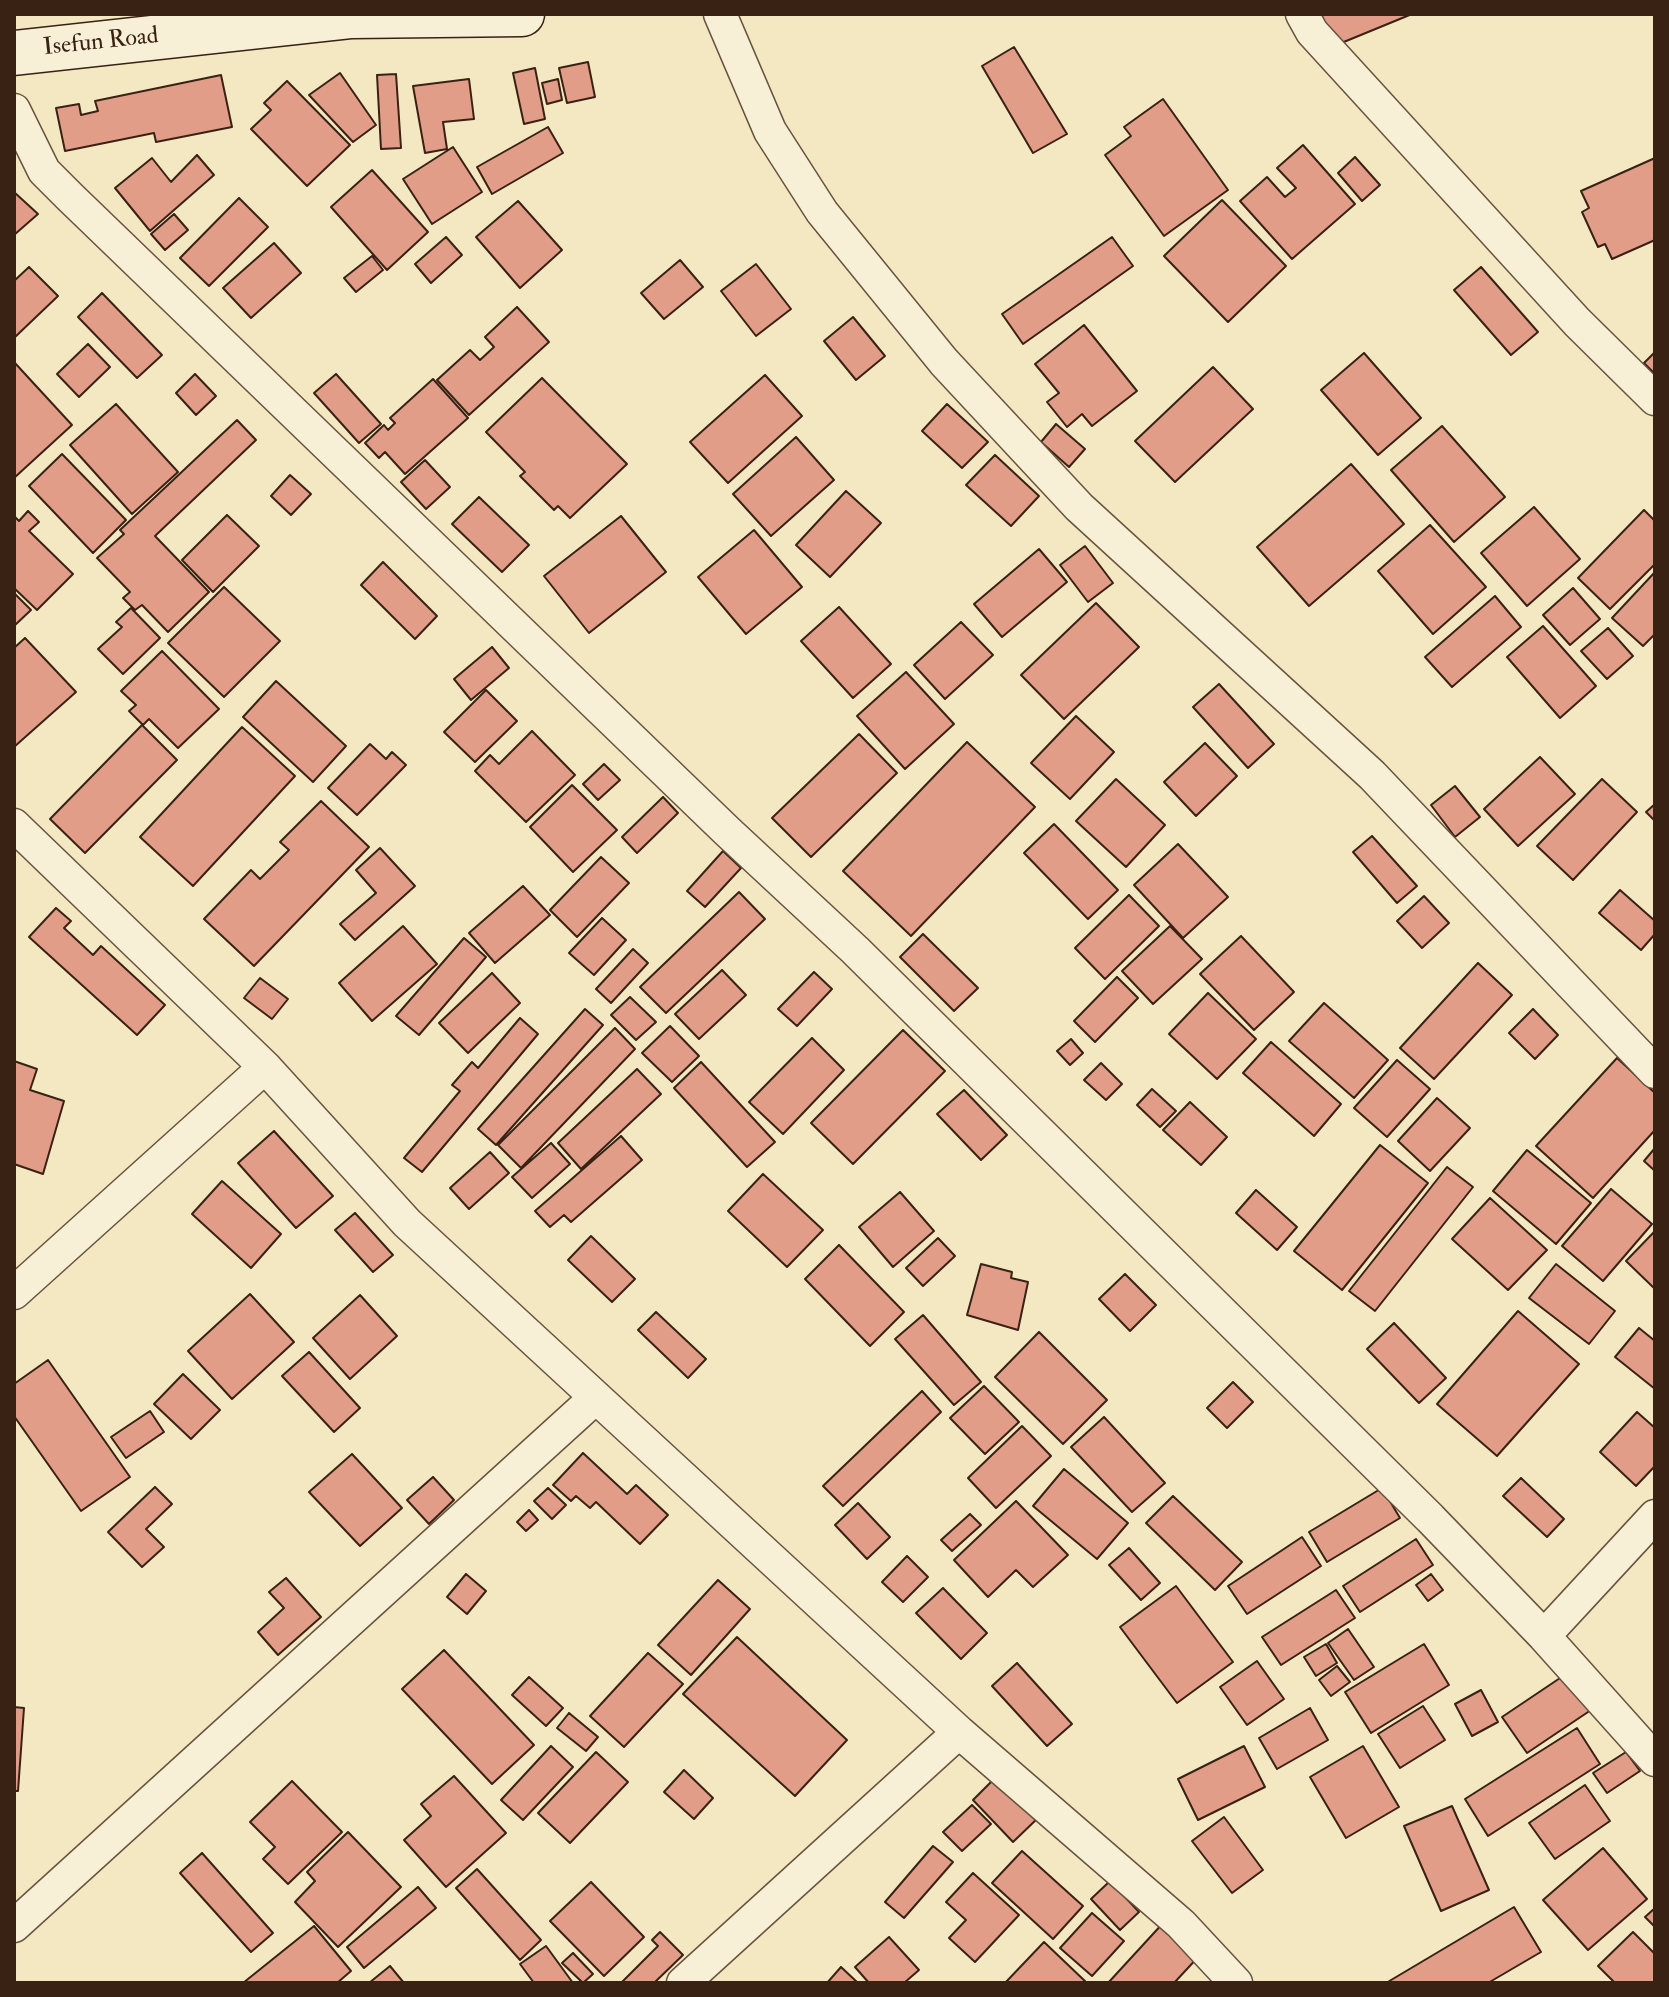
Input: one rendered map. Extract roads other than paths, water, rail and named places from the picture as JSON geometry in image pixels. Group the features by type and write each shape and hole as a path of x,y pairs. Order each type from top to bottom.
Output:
{"street":[{"name":"Isefun Road","path":"14,53 352,16 522,14"},
{"path":"720,14 770,131 822,212 944,362 1079,507 1372,775 1655,1072"},
{"path":"1302,14 1312,32 1577,322 1655,399"},
{"path":"14,110 44,171 715,820 855,950 1544,1636 1655,1760"},
{"path":"14,825 265,1067 407,1223 594,1399 959,1732 1181,1924 1236,1983"},
{"path":"14,1293 265,1067"},
{"path":"14,1926 594,1399"},
{"path":"1544,1636 1655,1516"},
{"path":"683,1983 959,1732"}]}
